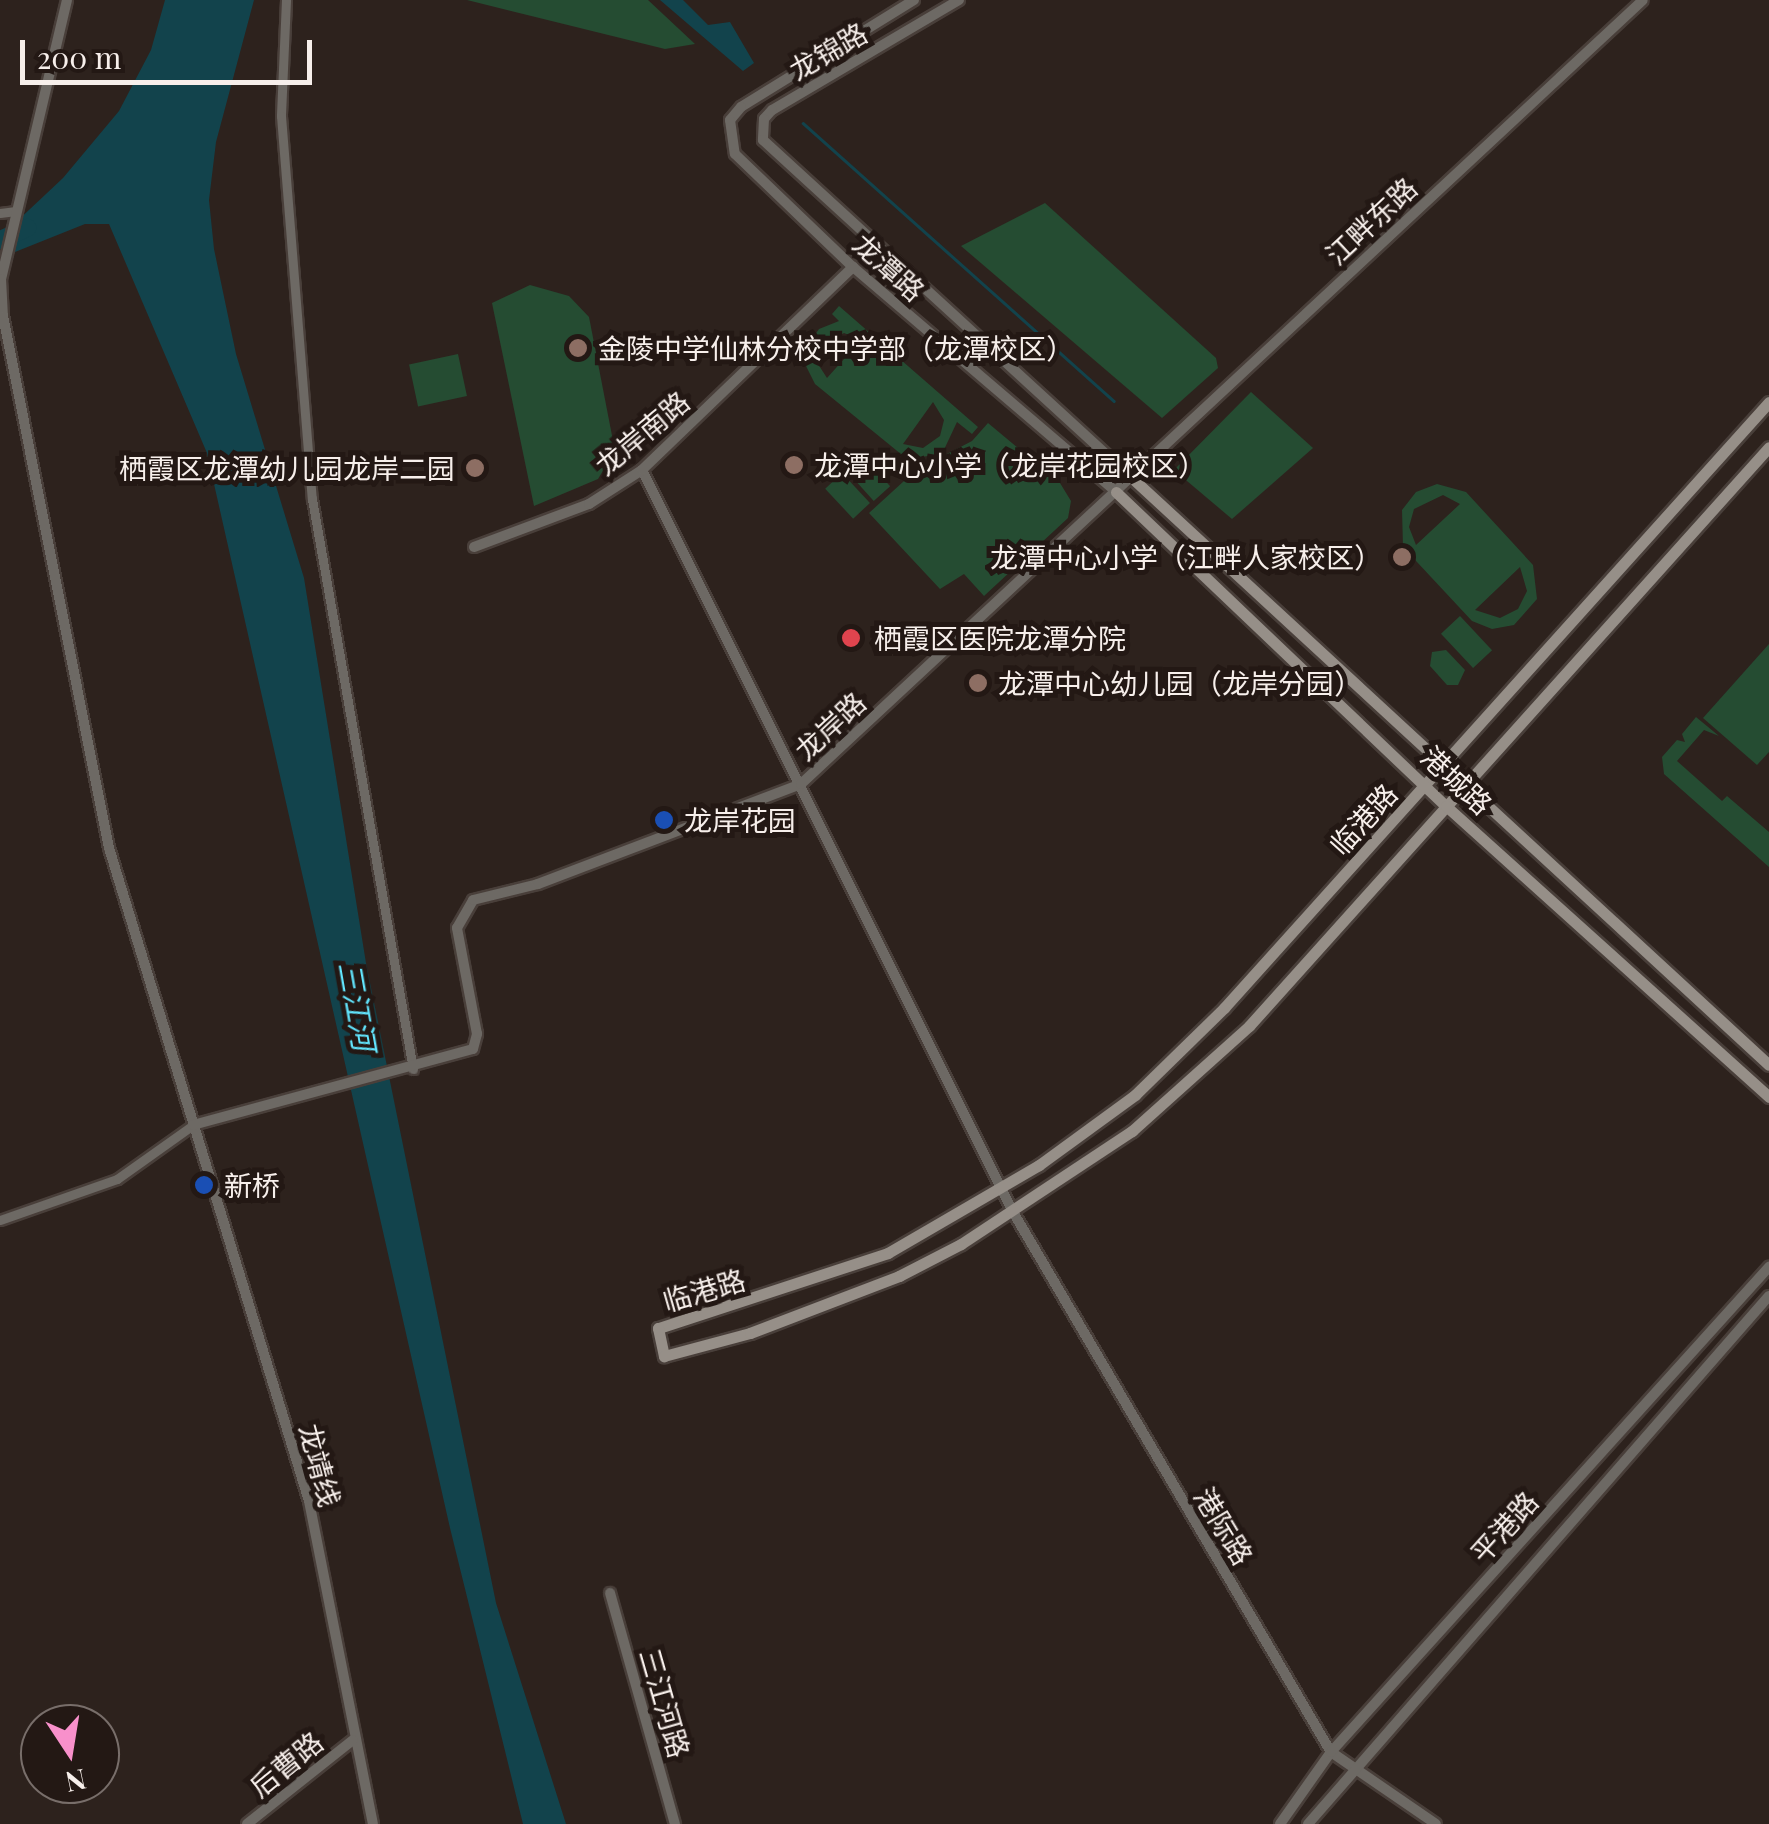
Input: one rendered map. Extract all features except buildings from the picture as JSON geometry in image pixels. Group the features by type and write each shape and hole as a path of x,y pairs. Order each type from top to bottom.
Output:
{"main road":[{"name":"临港路","path":"1769,402 1442,769 1136,1095 1003,1186 888,1254 658,1328 664,1356 750,1333 899,1276 1013,1212 1132,1131 1249,1026 1769,447"},
{"name":"港城路","path":"1132,478 1442,769 1769,1065"},
{"name":"港城路","path":"1116,492 1446,806 1769,1098"}],"street":[{"path":"1,276 67,0"},
{"path":"0,1220 116,1179 193,1125 412,1069 312,499 281,116 286,0"},
{"name":"龙锦路","path":"754,96 914,0"},
{"name":"龙锦路","path":"772,110 960,0"},
{"name":"江畔东路","path":"1132,478 1643,0"},
{"name":"龙潭路","path":"754,96 730,120 735,154 854,267 1116,492"},
{"name":"龙潭路","path":"772,110 762,128 772,150 1132,478"},
{"path":"0,213 15,214"},
{"name":"龙岸南路","path":"474,547 589,504 642,470 854,267"},
{"name":"龙靖线","path":"1,276 109,848 309,1501 353,1740 373,1824"},
{"name":"港际路","path":"642,470 1013,1212 1331,1752 1436,1824"},
{"name":"龙岸路","path":"412,1069 474,1049 477,1034 457,928 473,900 538,884 801,784 1132,478"},
{"name":"平港路","path":"1280,1824 1331,1752 1769,1267"},
{"name":"平港路","path":"1308,1824 1352,1768 1769,1296"},
{"name":"三江河路","path":"610,1594 676,1824"},
{"name":"后曹路","path":"248,1824 353,1740"}],"green space":[{"path":"467,0 648,0 695,44 665,49"},
{"path":"1045,203 1216,358 1218,368 1162,418 961,246"},
{"path":"530,285 569,296 589,317 615,451 598,479 534,506 492,303"},
{"path":"839,306 978,427 972,434 957,422 942,454 907,459 815,384 806,366 807,346 819,329 839,321 832,314","holes":["844,333 861,340 827,378 818,364 820,347","933,402 944,420 940,436 923,448 903,444"]},
{"path":"458,354 467,396 418,406 409,364"},
{"path":"1251,392 1313,448 1232,519 1174,470"},
{"path":"988,423 1060,483 1071,501 1068,518 984,596 964,574 940,589 869,513 916,470 972,441"},
{"path":"862,455 890,486 874,501 846,470"},
{"path":"842,473 870,503 853,519 825,489"},
{"path":"1437,484 1466,492 1533,565 1537,599 1514,625 1492,629 1472,621 1403,547 1402,510 1416,492","holes":["1443,495 1460,504 1416,545 1409,527 1414,509","1520,567 1527,591 1518,609 1500,618 1475,610"]},
{"path":"1460,616 1492,650 1473,668 1441,634"},
{"path":"1769,644 1769,752 1757,765 1703,718"},
{"path":"1446,650 1465,670 1458,685 1447,685 1430,666 1432,652"},
{"path":"1696,717 1719,736 1704,730 1677,761 1722,801 1727,796 1769,832 1769,867 1664,774 1662,757 1677,740 1685,742 1682,734"}],"water":[{"name":"三江河","path":"165,0 254,0 216,142 209,200 214,249 236,354 304,578 366,963 496,1603 566,1824 523,1824 450,1528 207,453 109,224 85,224 5,256 13,225 63,178 119,111 151,50"},
{"path":"660,0 683,0 708,25 730,22 754,63 743,71"}],"waterway":[{"path":"803,123 1114,401"},
{"path":"0,240 27,228"}],"place":[{"name":"金陵中学仙林分校中学部（龙潭校区）","path":"578,348"},
{"name":"龙潭中心小学（龙岸花园校区）","path":"794,465"},
{"name":"栖霞区龙潭幼儿园龙岸二园","path":"475,468"},
{"name":"龙潭中心小学（江畔人家校区）","path":"1402,557"},
{"name":"栖霞区医院龙潭分院","path":"851,638"},
{"name":"龙潭中心幼儿园（龙岸分园）","path":"978,683"},
{"name":"龙岸花园","path":"664,820"},
{"name":"新桥","path":"204,1185"}]}
